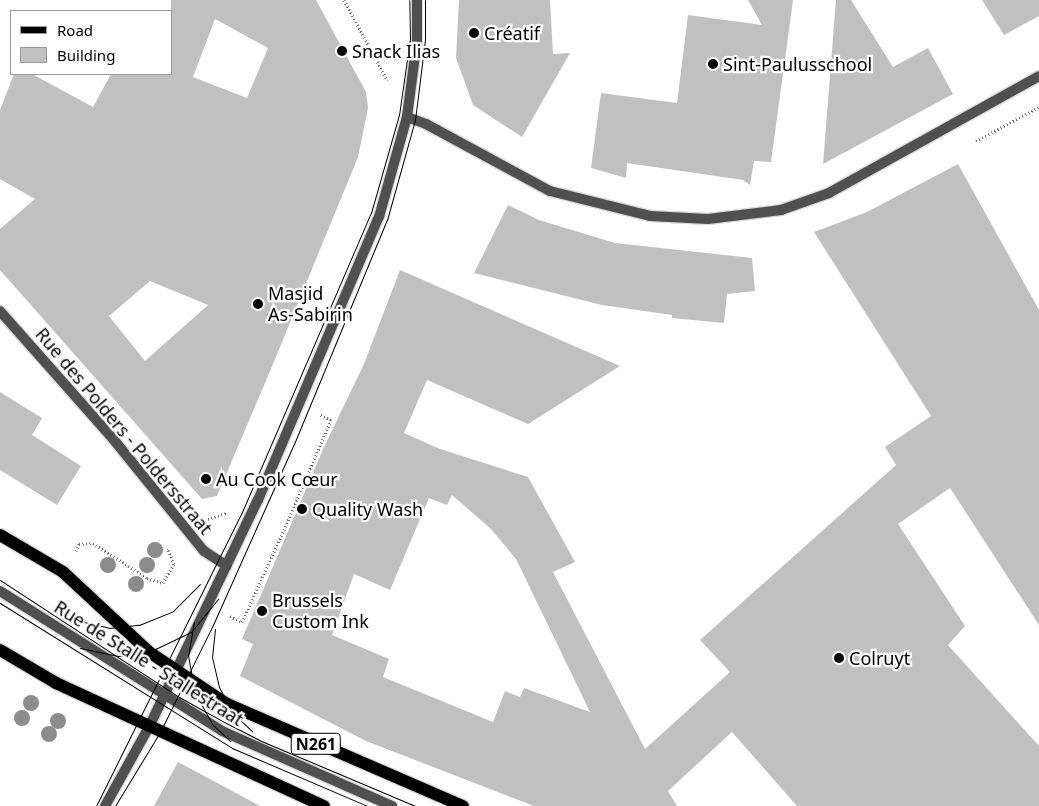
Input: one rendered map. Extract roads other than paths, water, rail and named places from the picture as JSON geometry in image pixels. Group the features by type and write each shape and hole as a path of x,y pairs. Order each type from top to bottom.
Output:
{"main road":[{"name":"Rue de Stalle - Stallestraat","path":"0,535 63,572 149,652 175,671 234,707 463,806"},
{"path":"0,650 56,683 148,727 211,752 293,794 324,806"}],"street":[{"path":"105,806 148,727 227,566 285,440 365,251 396,165 407,118 417,40 417,0"},
{"path":"407,118 434,128 550,191 650,216 708,219 781,210 829,193 1039,76"},
{"name":"Rue des Polders - Poldersstraat","path":"0,311 114,440 204,551 227,566"},
{"name":"Rue de Stalle - Stallestraat","path":"0,591 163,696 222,731 392,806"}],"tram line":[{"path":"96,806 242,512 371,213 399,115 410,39 409,0"},
{"path":"115,806 160,732 212,627 294,444 387,220 415,120 425,40 425,0"},
{"path":"0,580 179,697 226,723 259,740 415,806"},
{"path":"71,619 109,628 139,625 173,611 200,584"},
{"path":"80,648 118,656 149,652 191,632 218,599"},
{"path":"0,603 232,748 367,806"},
{"path":"194,622 188,655 195,693 212,724 230,741"},
{"path":"215,629 212,657 219,687 232,712 252,731"}],"place":[{"name":"Créatif","path":"474,33"},
{"name":"Snack Ilias","path":"342,51"},
{"name":"Sint-Paulusschool","path":"713,64"},
{"name":"Masjid As-Sabirin","path":"258,304"},
{"name":"Au Cook Cœur","path":"206,479"},
{"name":"Quality Wash","path":"302,509"},
{"name":"Brussels Custom Ink","path":"262,611"},
{"name":"Colruyt","path":"839,658"}]}
